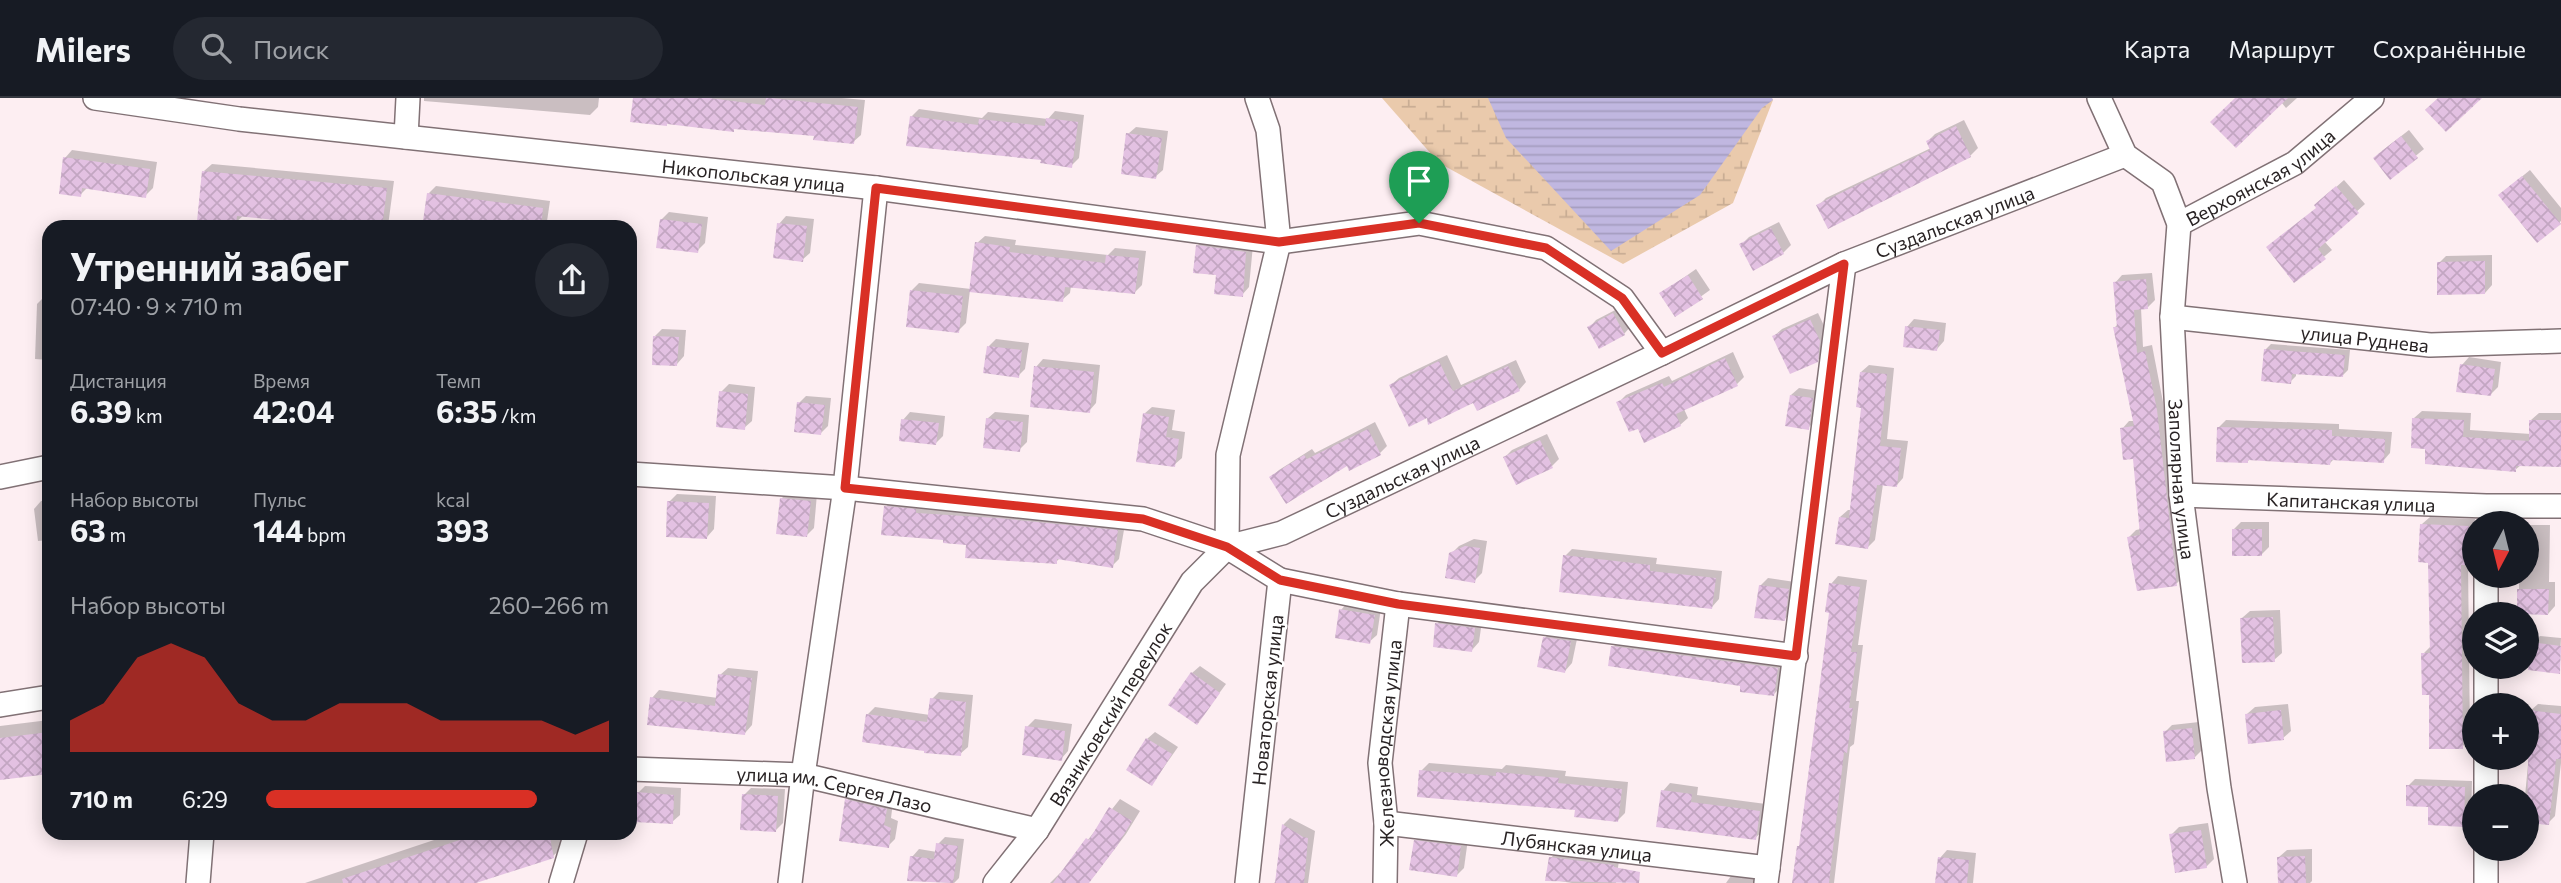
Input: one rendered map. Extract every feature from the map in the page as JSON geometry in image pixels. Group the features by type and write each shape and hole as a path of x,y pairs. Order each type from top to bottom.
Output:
{"street":[{"name":"Никопольская улица","path":"95,98 239,119 876,188 1279,242 1419,223 1546,248 1622,298 1662,353"},
{"path":"406,137 408,98"},
{"path":"1227,547 1228,455 1279,242 1268,130 1257,98"},
{"path":"2099,98 2125,155"},
{"name":"Верхоянская улица","path":"2179,224 2295,163 2372,98"},
{"name":"Заполярная улица","path":"2125,155 2163,182 2179,224 2172,317 2181,495 2219,788 2235,883"},
{"name":"Суздальская улица","path":"1227,547 1282,533 1844,264 2125,155"},
{"path":"790,883 845,488 876,188"},
{"path":"1767,876 1844,264"},
{"name":"улица Руднева","path":"2172,317 2430,345 2561,341"},
{"path":"0,477 42,468"},
{"path":"637,474 845,488 1143,519 1227,547 1280,580 1398,604 1796,656"},
{"name":"Капитанская улица","path":"2181,495 2462,513"},
{"name":"Капитанская улица","path":"2519,511 2561,506"},
{"name":"Вязниковский переулок","path":"995,883 1037,830 1192,582 1227,547"},
{"name":"Новаторская улица","path":"1247,883 1280,580"},
{"name":"Железноводская улица","path":"1385,883 1386,823 1380,763 1398,604"},
{"path":"0,705 42,698"},
{"name":"улица им. Сергея Лазо","path":"637,769 803,775 1037,830"},
{"name":"Лубянская улица","path":"1386,823 1767,876"},
{"path":"198,883 201,840"},
{"path":"561,883 574,840"},
{"path":"2486,861 2486,883"}],"green space":[{"path":"1382,98 1773,100 1733,203 1623,264 1439,163"}],"shaded area":[{"path":"1488,98 1773,100 1762,108 1700,195 1611,251 1506,138"}],"building":[{"path":"633,98 709,98 765,105 766,98 770,98 858,107 854,144 813,140 814,136 630,122"},
{"path":"2235,98 2288,98 2236,148 2210,122"},
{"path":"2438,98 2482,98 2446,132 2425,110"},
{"path":"910,116 978,125 979,119 1045,126 1046,118 1078,122 1072,168 1040,163 1041,160 906,146"},
{"path":"1956,126 1971,157 1828,229 1816,205 1930,150 1926,141"},
{"path":"1126,133 1162,138 1156,179 1121,174"},
{"path":"2401,136 2418,158 2390,180 2373,158"},
{"path":"63,157 150,169 146,198 82,188 81,197 59,194"},
{"path":"202,171 387,188 383,220 275,220 237,216 237,220 197,220"},
{"path":"2522,176 2561,224 2537,243 2498,195"},
{"path":"2336,186 2359,213 2318,249 2326,259 2294,283 2266,247 2316,208 2314,205"},
{"path":"427,193 543,208 542,220 423,220"},
{"path":"660,219 702,224 698,253 656,248"},
{"path":"777,223 807,226 803,262 773,258"},
{"path":"1771,228 1784,254 1753,271 1739,244"},
{"path":"975,242 1010,247 1009,252 1105,263 1106,255 1139,258 1135,294 1065,287 1063,302 969,292"},
{"path":"1196,245 1246,252 1243,297 1214,294 1216,275 1193,273"},
{"path":"2485,261 2485,294 2437,295 2437,262"},
{"path":"1688,275 1703,299 1675,317 1659,293"},
{"path":"2146,279 2148,309 2134,310 2137,353 2145,351 2157,410 2177,586 2137,591 2127,537 2140,535 2133,459 2123,460 2120,428 2134,426 2113,327 2117,327 2113,282"},
{"path":"910,290 963,296 959,333 906,327"},
{"path":"1613,313 1625,335 1599,349 1587,327"},
{"path":"1810,319 1820,341 1818,362 1790,374 1772,336"},
{"path":"1905,326 1940,330 1937,351 1903,347"},
{"path":"653,336 679,337 677,366 652,365"},
{"path":"987,346 1022,350 1019,378 983,373"},
{"path":"2264,349 2345,355 2343,377 2292,374 2291,384 2261,381"},
{"path":"1725,358 1738,386 1676,414 1681,426 1644,443 1638,429 1629,432 1616,402 1662,383 1664,387"},
{"path":"1439,361 1453,391 1508,366 1520,391 1477,411 1473,403 1428,425 1427,418 1409,427 1389,385"},
{"path":"2460,364 2495,369 2491,396 2456,392"},
{"path":"1034,366 1094,372 1090,413 1030,407"},
{"path":"1860,372 1887,374 1880,446 1901,448 1897,487 1877,485 1868,549 1835,544 1839,517 1849,518 1861,408 1856,407"},
{"path":"719,391 748,394 745,430 716,427"},
{"path":"1790,395 1813,398 1809,430 1785,426"},
{"path":"797,402 825,405 821,435 794,432"},
{"path":"1143,413 1169,417 1166,437 1179,439 1175,467 1136,462"},
{"path":"986,418 1023,422 1020,452 983,448"},
{"path":"2412,418 2464,420 2463,437 2529,441 2529,420 2561,420 2561,467 2516,466 2516,472 2425,464 2425,449 2411,448"},
{"path":"901,419 939,423 936,445 899,441"},
{"path":"2217,427 2332,430 2332,436 2385,439 2384,463 2331,460 2330,465 2248,460 2248,463 2216,462"},
{"path":"1368,429 1381,455 1349,471 1347,466 1286,504 1269,477 1304,455 1307,459"},
{"path":"1540,440 1553,468 1516,485 1503,457"},
{"path":"780,498 811,501 807,537 776,534"},
{"path":"667,501 709,503 707,539 666,537"},
{"path":"884,506 916,509 916,513 1118,530 1113,568 1057,559 1057,564 965,558 966,545 943,543 943,540 881,535"},
{"path":"2420,524 2462,526 2462,749 2429,749 2429,695 2422,695 2421,653 2430,653 2428,563 2418,562"},
{"path":"2232,529 2262,529 2262,556 2232,556"},
{"path":"1465,546 1480,548 1475,583 1445,578 1449,553"},
{"path":"1563,555 1650,565 1650,571 1716,578 1712,609 1559,592"},
{"path":"1829,583 1860,587 1851,652 1857,652 1849,708 1853,708 1847,753 1844,752 1829,883 1792,883 1829,613 1825,612"},
{"path":"1759,585 1789,589 1785,621 1754,618"},
{"path":"2517,589 2549,589 2548,615 2539,615 2539,602 2517,602"},
{"path":"1339,609 1375,615 1370,644 1335,638"},
{"path":"2273,617 2275,662 2242,663 2240,618"},
{"path":"1435,623 1475,628 1472,652 1433,647"},
{"path":"1543,637 1571,641 1565,673 1537,667"},
{"path":"2539,643 2561,646 2560,674 2539,671"},
{"path":"1611,646 1778,668 1774,696 1740,692 1740,686 1608,666"},
{"path":"1191,672 1220,693 1197,725 1168,705"},
{"path":"718,674 752,678 745,735 647,725 650,697 715,706"},
{"path":"930,698 966,702 961,756 924,753 862,742 866,714 927,722"},
{"path":"2281,710 2284,740 2248,744 2245,714"},
{"path":"2539,711 2561,714 2561,759 2556,759 2549,825 2539,824 2539,784 2528,784 2528,770 2539,770"},
{"path":"1025,726 1065,731 1062,761 1022,755"},
{"path":"2192,728 2195,759 2166,762 2163,731"},
{"path":"42,733 42,775 0,780 0,738"},
{"path":"1146,738 1172,754 1152,786 1126,770"},
{"path":"1419,770 1496,776 1496,772 1559,778 1558,783 1622,789 1618,822 1574,817 1575,810 1417,797"},
{"path":"2406,785 2462,787 2462,827 2428,825 2428,807 2406,806"},
{"path":"1661,790 1692,794 1691,802 1760,811 1756,840 1656,827"},
{"path":"637,792 674,795 673,824 637,822"},
{"path":"742,794 778,796 776,832 740,830"},
{"path":"845,799 887,809 884,825 891,828 889,848 839,841"},
{"path":"1109,807 1132,821 1117,846 1089,883 1053,883 1086,838 1089,840"},
{"path":"1282,824 1308,838 1304,883 1275,883"},
{"path":"2201,830 2207,868 2175,873 2169,834"},
{"path":"460,840 550,840 554,858 476,883 343,883 342,879"},
{"path":"1414,840 1461,846 1457,877 1409,870"},
{"path":"936,843 958,846 953,883 907,881 910,856 934,859"},
{"path":"2305,856 2306,883 2278,883 2277,857"},
{"path":"1549,857 1614,865 1640,872 1639,883 1545,881"},
{"path":"1938,857 1969,860 1967,883 1935,883"}],"route":[{"path":"876,188 1279,242 1419,223 1546,248 1622,298 1662,353 1844,264 1796,656 1398,604 1280,580 1227,547 1143,519 845,488 876,188"}]}
